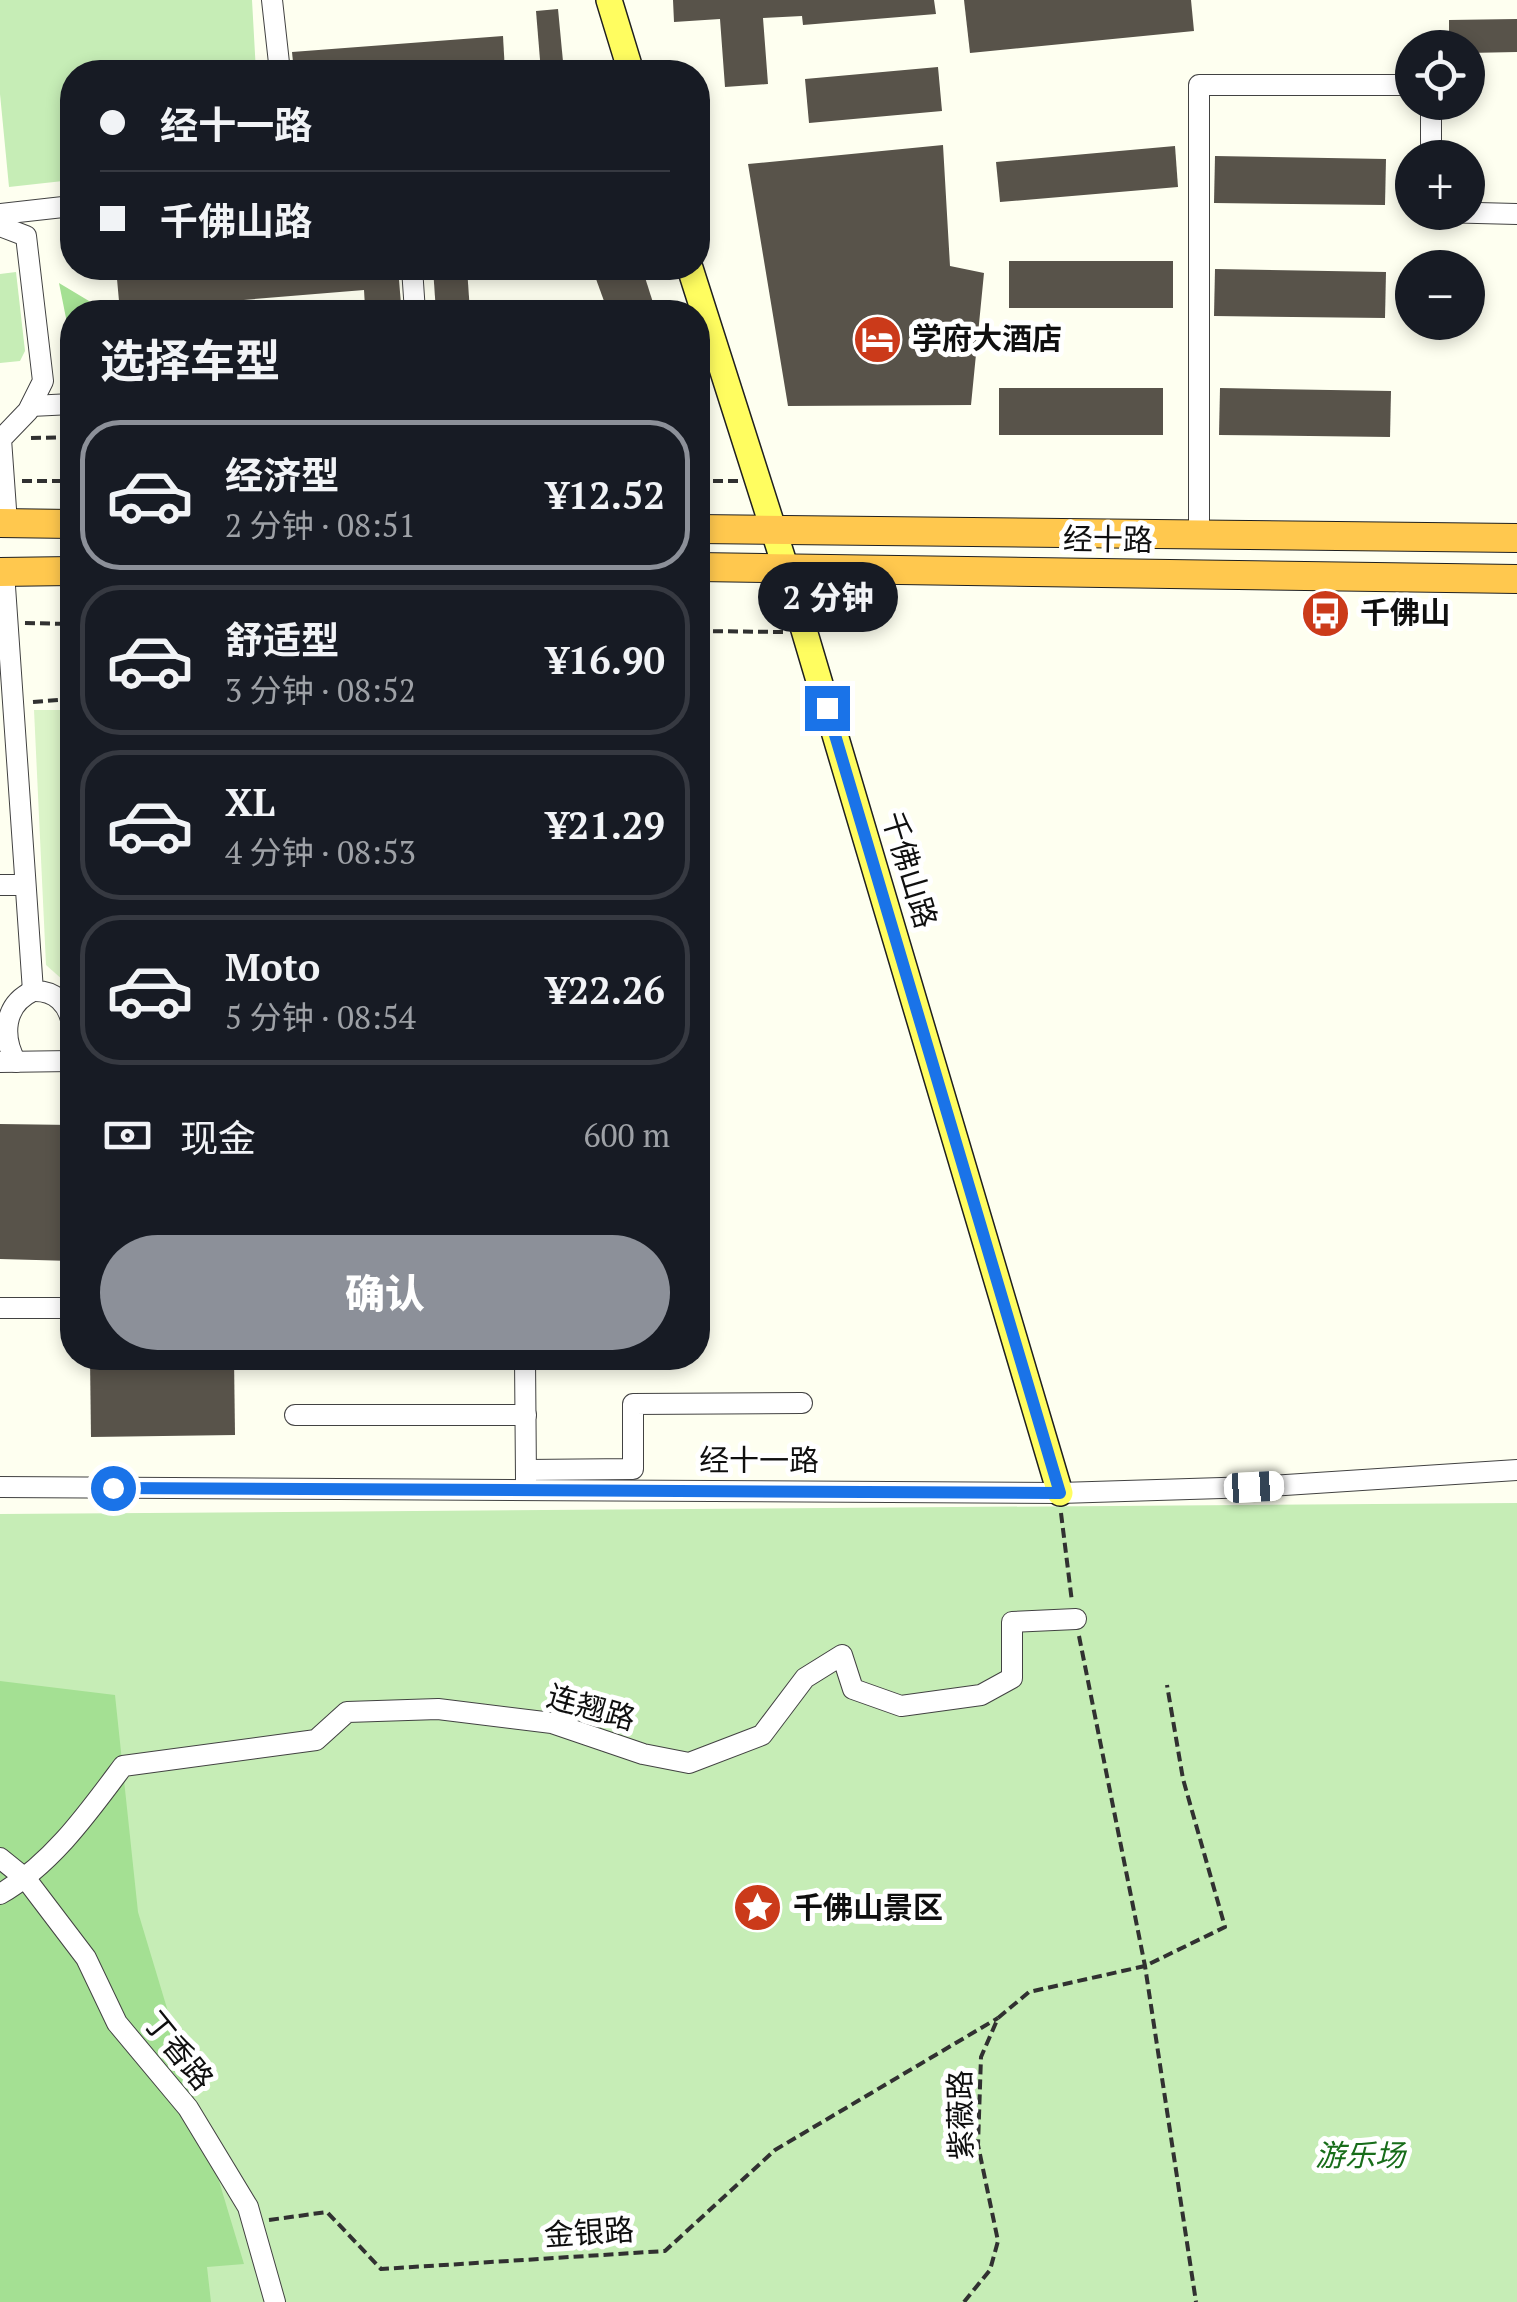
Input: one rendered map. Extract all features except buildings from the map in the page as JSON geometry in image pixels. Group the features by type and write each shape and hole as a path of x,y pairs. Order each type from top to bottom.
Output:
{"highway":[{"path":"4,523 60,524"},
{"name":"经十路","path":"710,529 1517,538"},
{"name":"经十路","path":"710,566 1517,579"},
{"path":"2,572 60,571"}],"main road":[{"path":"610,0 628,60"},
{"name":"千佛山路","path":"710,332 785,566 1060,1493"}],"street":[{"path":"272,0 279,60"},
{"path":"1199,534 1199,85 1395,85"},
{"path":"0,214 60,207"},
{"path":"1485,213 1517,214"},
{"path":"0,226 26,236 44,381 31,406 1,439 4,523"},
{"path":"31,406 60,405"},
{"path":"2,572 32,992"},
{"path":"0,885 26,885"},
{"path":"60,1000 52,993 32,992 15,1003 6,1033 8,1062 60,1061"},
{"path":"0,1308 60,1308"},
{"path":"525,1370 526,1480 632,1469 634,1404 802,1403"},
{"path":"295,1415 526,1416"},
{"name":"经十一路","path":"0,1487 526,1480 1060,1493 1254,1487 1517,1470"},
{"name":"连翘路","path":"26,1879 92,1808 123,1766 316,1740 347,1712 438,1709 552,1724 643,1754 689,1763 762,1735 805,1678 842,1656 853,1689 902,1706 981,1695 1012,1678 1012,1622 1076,1618"},
{"name":"丁香路","path":"0,1858 26,1879 86,1958 117,2023 188,2108 248,2208 275,2302"},
{"path":"0,1894 26,1879"}],"path":[{"path":"1,439 60,437"},
{"path":"4,481 60,481"},
{"path":"710,482 757,482"},
{"path":"8,623 60,624"},
{"path":"710,632 804,633"},
{"path":"13,704 60,700"},
{"path":"1060,1493 1067,1572 1145,1966 1196,2302"},
{"path":"998,2018 1030,1992 1145,1966 1226,1927 1183,1780 1167,1685"},
{"name":"金银路","path":"252,2223 328,2212 382,2268 666,2251 775,2150 998,2018"},
{"name":"紫薇路","path":"964,2302 990,2270 998,2241 978,2145 981,2057 998,2018"}],"green space":[{"path":"0,0 252,0 255,60 60,60 60,181 9,187 0,94"},
{"path":"16,272 25,351 20,361 0,363 0,274"},
{"path":"59,283 87,300 62,300"},
{"path":"34,710 60,710 60,977 46,965"},
{"name":"千佛山景区","path":"1517,1503 1517,2302 0,2302 0,1514"},
{"path":"0,1681 115,1695 138,1912 244,2264 207,2267 211,2302 0,2302"}],"place":[{"name":"学府大酒店","path":"877,339"},
{"name":"千佛山","path":"1325,613"},
{"name":"千佛山景区","path":"758,1908"}],"route":[{"path":"113,1488 1060,1493 827,708"}],"park label":[{"name":"游乐场","path":"1360,2156"}]}
